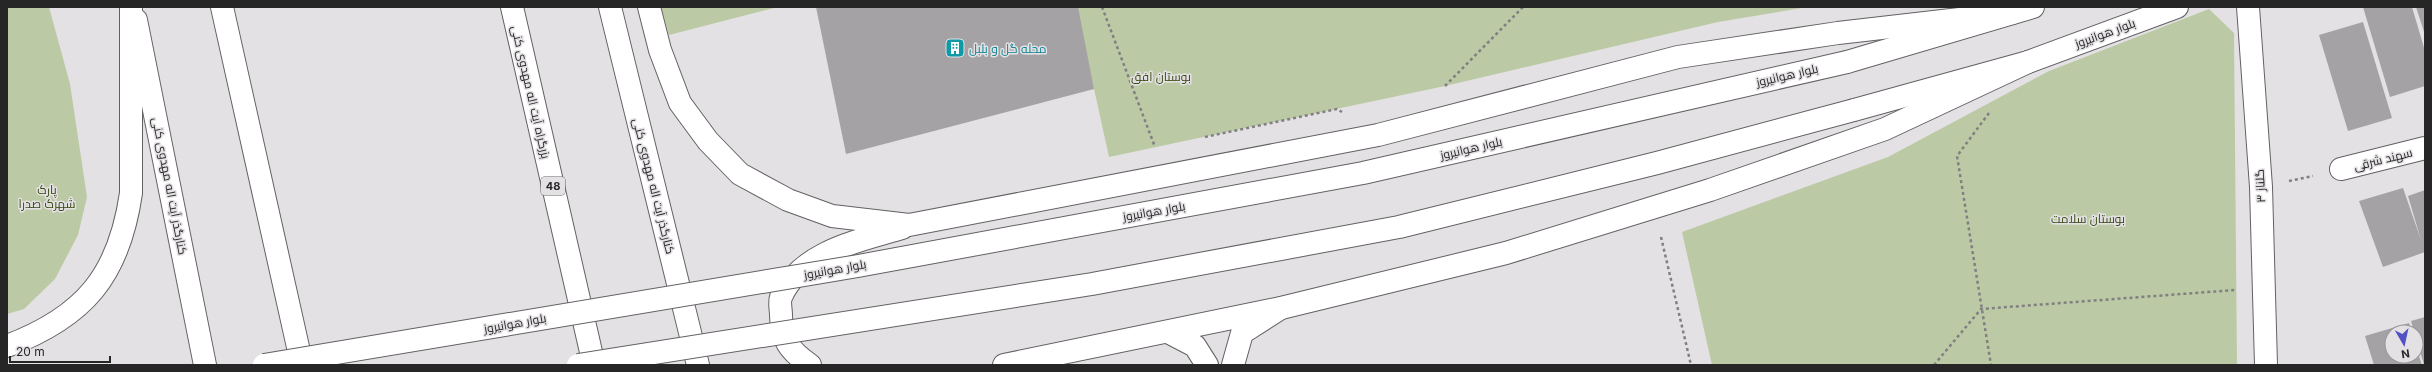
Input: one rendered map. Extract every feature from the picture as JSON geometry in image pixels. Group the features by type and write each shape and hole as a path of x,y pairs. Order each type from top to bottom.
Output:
{"main road":[{"path":"7,346 45,331 75,310 103,277 120,241 127,219 131,194 132,7"},
{"name":"کنارگذر آیت اله مهدوی کنی","path":"132,7 205,365"},
{"path":"222,7 302,365"},
{"name":"بزرگراه آیت اله مهدوی کنی","path":"512,7 594,365"},
{"name":"کنارگذر آیت اله مهدوی کنی","path":"610,7 698,365"},
{"path":"649,7 660,50 680,103 708,140 740,174 788,200 832,216 909,225"},
{"name":"بلوار هوانیروز","path":"264,365 858,266 1356,175 1847,62 2033,7"},
{"name":"بلوار هوانیروز","path":"578,365 1092,284 1399,227 1657,163 2028,62 2177,7"},
{"name":"گلناز ۳","path":"2248,7 2261,187 2266,365"},
{"path":"810,365 794,354 781,331 780,298 795,275 830,250 909,225 1378,135 1678,57 1838,33 2012,14"},
{"path":"1004,365 1281,308 1506,253 1710,190 1885,129 2028,62"},
{"name":"سهند شرقی","path":"2341,170 2425,148"},
{"path":"1233,365 1242,333 1281,308"},
{"path":"1168,332 1195,346 1207,365"}],"path":[{"path":"1102,7 1153,148 1161,146"},
{"path":"1445,86 1523,7"},
{"path":"1200,138 1336,109 1378,135"},
{"path":"1990,112 1957,156 1991,365"},
{"path":"2261,187 2341,170"},
{"path":"1661,237 1691,365"},
{"path":"1934,365 1981,309 2263,288"}],"green space":[{"name":"پارک شهرک صدرا","path":"7,7 49,7 70,84 87,197 78,235 55,279 24,309 7,314"},
{"path":"661,7 778,7 669,35"},
{"name":"بوستان افق","path":"1076,7 1808,7 1718,22 1445,86 1109,157"},
{"name":"بوستان سلامت","path":"2209,9 2234,33 2237,365 1712,365 1682,232 1888,157 2049,71"}],"building":[{"name":"محله گل و بلبل","path":"816,7 1078,7 1094,89 846,154"},
{"path":"2363,7 2412,7 2425,51 2425,86 2390,97"},
{"path":"2416,7 2425,7 2425,35"},
{"path":"2363,22 2392,118 2348,131 2319,35"},
{"path":"2403,188 2421,240 2408,196 2425,190 2425,252 2383,267 2359,201"},
{"path":"2425,317 2425,365 2424,364 2424,324 2412,324 2411,321"},
{"path":"2384,330 2384,364 2422,365 2374,365 2365,336"}],"place":[{"name":"محله گل و بلبل","path":"955,48"}]}
